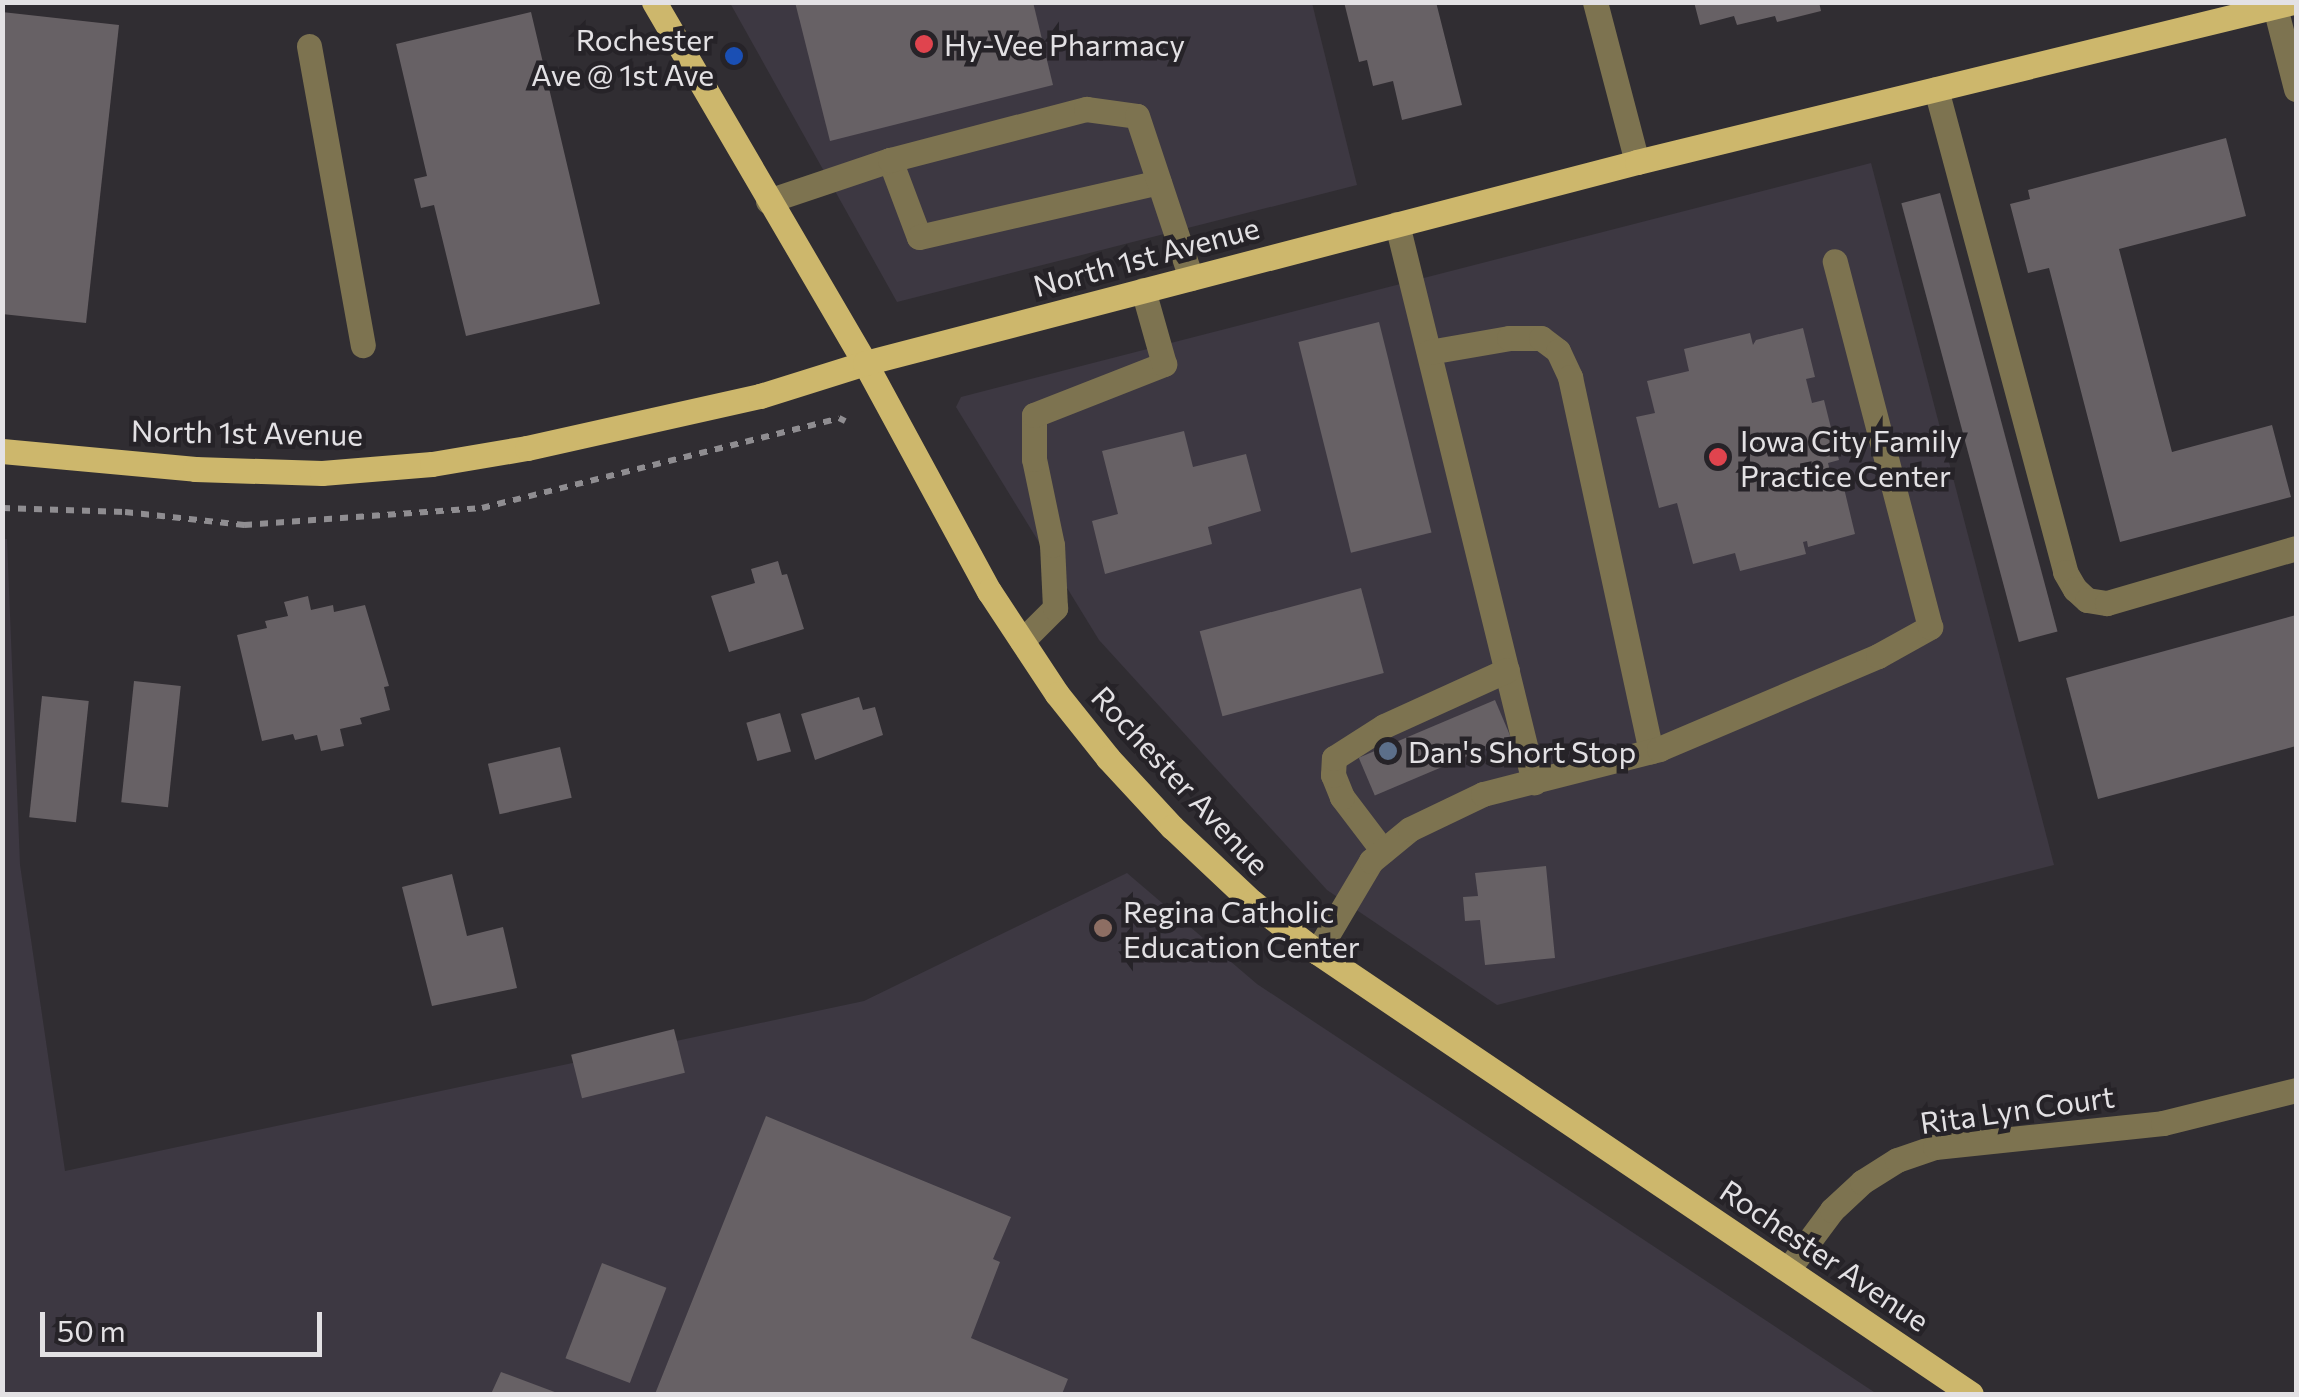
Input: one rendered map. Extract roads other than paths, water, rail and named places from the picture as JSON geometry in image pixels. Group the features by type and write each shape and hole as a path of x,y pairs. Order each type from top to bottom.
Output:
{"main road":[{"name":"Rochester Avenue","path":"654,2 865,362 989,591 1108,758 1172,827 1252,902 1317,952 1971,1394"},
{"name":"North 1st Avenue","path":"2,451 194,469 286,472 432,464 526,448 760,396 865,362 1636,162 2284,5"}],"street":[{"path":"1595,2 1636,162"},
{"path":"2284,5 2296,89"},
{"path":"309,46 363,345"},
{"path":"1936,89 2065,572 2075,589 2087,600 2106,604 2296,548"},
{"path":"768,200 890,160 1086,109 1137,116 1192,278"},
{"path":"890,160 920,237 1159,182"},
{"path":"1396,224 1534,782"},
{"path":"1317,952 1341,906 1383,852 1410,829 1483,794 1651,752 1878,656 1930,628 1835,261"},
{"path":"1022,642 1054,608 1052,545 1034,459 1034,415 1164,364 1143,290"},
{"path":"1428,352 1509,338 1541,338 1558,351 1570,377 1651,752"},
{"path":"1383,852 1342,797 1333,776 1334,758 1384,726 1507,670"},
{"name":"Rita Lyn Court","path":"1789,1268 1832,1210 1862,1182 1896,1160 1935,1147 2163,1123 2296,1090"}],"place":[{"name":"Hy-Vee Pharmacy","path":"924,44"},
{"name":"Rochester Ave @ 1st Ave","path":"734,56"},
{"name":"Iowa City Family Practice Center","path":"1718,457"},
{"name":"Dan's Short Stop","path":"1388,751"},
{"name":"Regina Catholic Education Center","path":"1103,928"}]}
